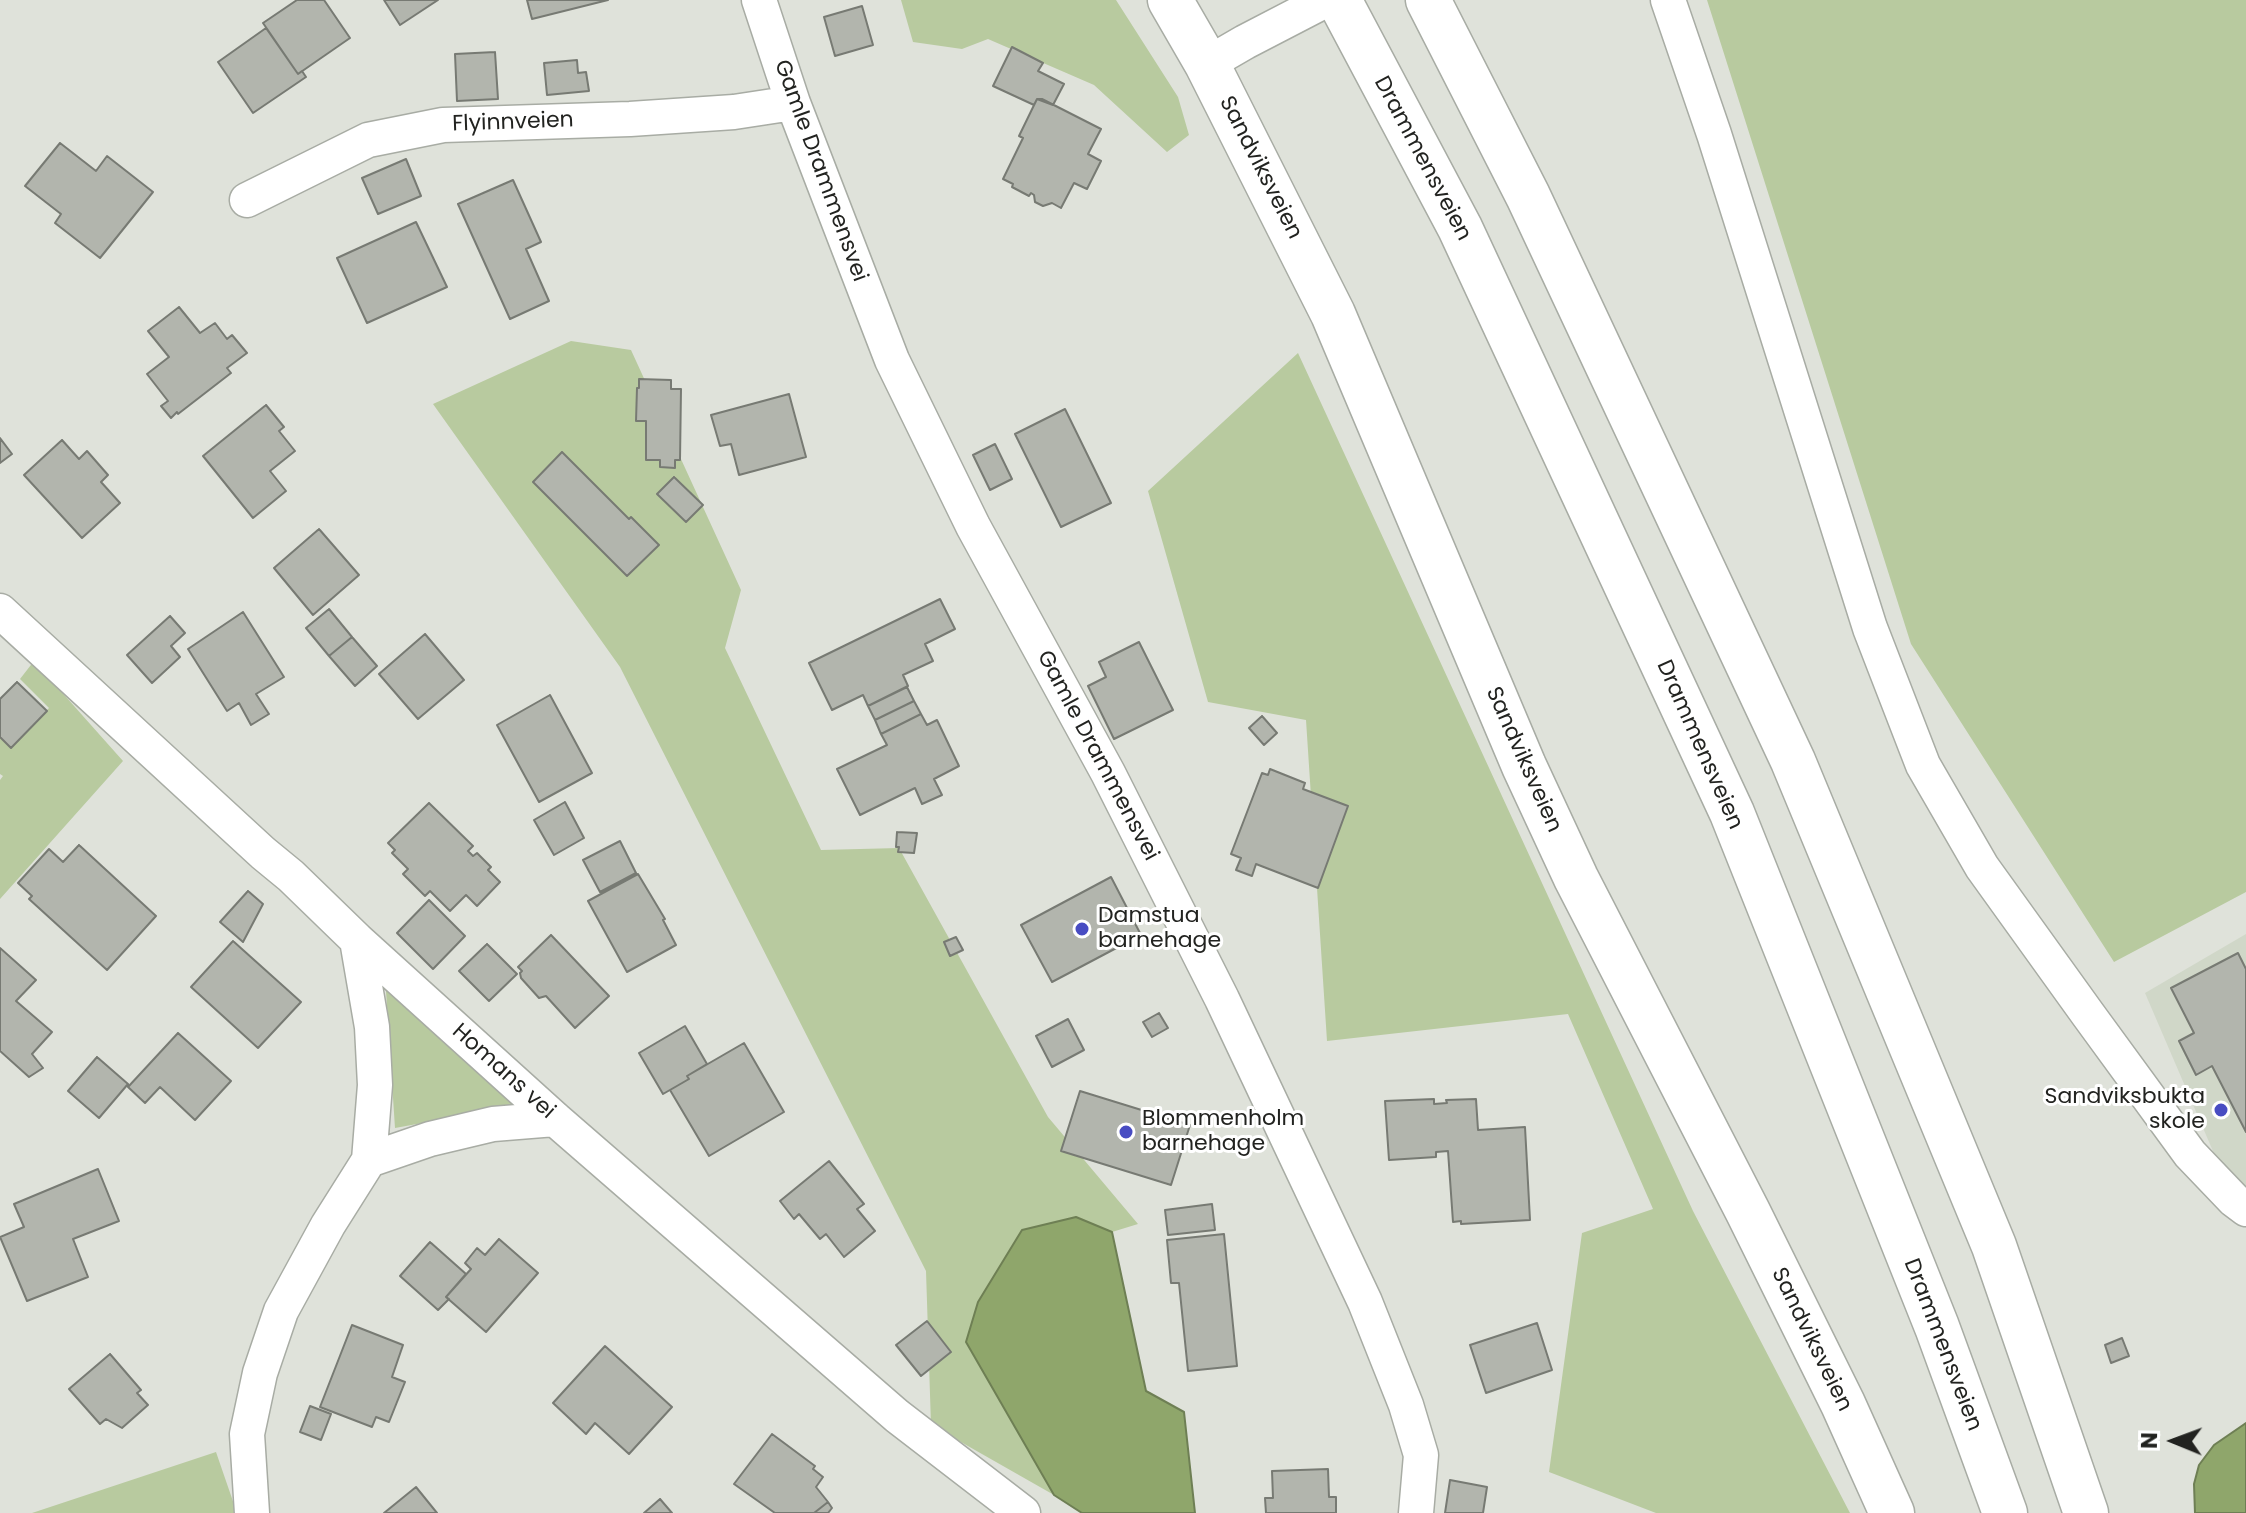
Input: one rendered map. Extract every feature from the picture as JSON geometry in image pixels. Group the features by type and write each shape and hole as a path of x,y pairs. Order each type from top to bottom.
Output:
{"main road":[{"name":"Sandviksveien","path":"1170,0 1207,64 1333,314 1524,766 1576,878 1755,1226 1843,1404 1892,1513"},
{"name":"Drammensveien","path":"1339,0 1460,228 1732,813 1937,1327 2005,1513"},
{"path":"1428,0 1528,196 1800,776 1994,1246 2086,1513"}],"street":[{"name":"Gamle Drammensvei","path":"759,0 793,103 892,360 973,526 1130,815 1222,999 1365,1302 1406,1405 1421,1455 1416,1513"},
{"path":"1207,64 1326,0"},
{"path":"1668,0 1714,134 1870,628 1923,765 1982,867 2087,1013 2190,1154 2246,1209"},
{"name":"Flyinnveien","path":"247,200 368,140 443,125 630,119 734,112 793,103"},
{"name":"Homans vei","path":"0,611 555,1119 897,1416 1023,1513"},
{"path":"252,1513 247,1434 260,1373 281,1311 328,1225 369,1160 375,1085 372,1027 357,940"},
{"path":"369,1160 430,1139 480,1127 555,1119"}],"shaded area":[{"path":"901,0 1116,0 1178,97 1189,135 1167,152 1094,85 988,39 962,49 913,42"},
{"path":"1707,0 2246,0 2246,892 2114,962 1911,644"},
{"path":"571,341 631,350 741,590 725,648 821,850 899,848 1048,1117 1138,1224 1112,1232 1076,1217 966,1342 1054,1495 931,1425 926,1271 620,667 433,404"},
{"path":"1298,353 1693,1211 1850,1513 1656,1513 1549,1472 1582,1233 1653,1209 1568,1014 1327,1041 1306,720 1208,702 1148,491"},
{"path":"34,661 123,761 0,899 0,780 3,776 0,774 0,730 14,743 49,708 20,679"},
{"name":"Sandviksbukta skole","path":"2246,934 2246,1228 2145,993"},
{"path":"385,976 521,1105 395,1128"},
{"path":"1076,1217 1112,1232 1146,1391 1184,1412 1195,1513 1082,1513 1054,1495 966,1342 978,1302 1022,1230"},
{"path":"2246,1423 2246,1513 2195,1513 2194,1484 2199,1465 2214,1445"},
{"path":"216,1452 237,1513 32,1513"}],"building":[{"path":"297,0 324,0 350,38 298,74 263,23"},
{"path":"384,0 438,0 400,25"},
{"path":"527,0 608,0 532,19"},
{"path":"862,6 873,45 835,56 824,17"},
{"path":"266,28 298,74 302,71 306,77 253,113 218,62"},
{"path":"1012,47 1043,63 1038,71 1064,84 1053,105 1037,99 1034,105 993,86"},
{"path":"495,52 498,99 457,101 455,54"},
{"path":"577,60 578,73 586,72 589,91 547,95 544,63"},
{"path":"1037,99 1101,129 1088,154 1101,161 1087,189 1074,183 1061,208 1052,203 1043,206 1035,202 1034,195 1031,193 1029,196 1003,179"},
{"path":"60,143 96,171 107,156 153,192 100,258 55,223 61,214 25,186"},
{"path":"406,159 421,196 378,214 362,178"},
{"path":"513,180 541,242 526,249 549,301 510,319 458,204"},
{"path":"416,222 447,287 367,323 337,258"},
{"path":"179,307 200,333 215,323 227,339 232,335 247,353 227,368 231,373 171,418 161,406 168,401 147,374 169,357 148,331"},
{"path":"639,379 671,380 671,389 681,389 680,460 675,460 675,468 660,467 660,460 646,460 646,421 636,421"},
{"path":"789,394 806,457 739,475 731,444 720,446 711,415"},
{"path":"266,405 284,427 279,431 295,451 270,471 286,491 253,518 203,456"},
{"path":"1065,409 1111,503 1061,527 1015,434"},
{"path":"0,438 12,454 0,463"},
{"path":"62,440 79,459 87,451 108,475 101,482 120,503 82,538 24,475"},
{"path":"995,444 1012,479 990,490 973,455"},
{"path":"562,452 659,545 627,576 533,482"},
{"path":"674,477 703,505 686,522 657,494"},
{"path":"319,529 359,575 313,615 274,568"},
{"path":"940,599 955,629 925,644 933,661 903,675 908,686 868,706 863,695 832,710 809,663"},
{"path":"329,609 352,637 329,656 306,628"},
{"path":"243,612 284,677 256,694 269,714 251,725 239,703 227,711 188,649"},
{"path":"170,616 185,633 171,646 180,657 152,683 127,655"},
{"path":"425,634 464,680 418,719 379,674"},
{"path":"352,637 377,666 355,686 329,656"},
{"path":"1139,642 1173,710 1114,739 1088,686 1106,677 1099,662"},
{"path":"17,682 47,711 11,748 0,737 0,699"},
{"path":"907,687 914,701 875,720 868,706"},
{"path":"550,695 592,773 539,802 497,725"},
{"path":"914,701 921,714 881,734 875,720"},
{"path":"921,714 927,725 937,720 959,766 934,779 942,795 922,804 915,788 860,815 837,769 887,745 881,734"},
{"path":"1262,716 1277,733 1264,745 1249,728"},
{"path":"1270,769 1305,783 1303,789 1348,806 1318,888 1256,864 1252,876 1236,870 1241,858 1231,854 1262,773 1268,775"},
{"path":"565,802 584,838 554,855 534,820"},
{"path":"429,803 473,846 468,851 473,856 477,853 500,882 477,906 466,895 450,911 430,891 425,896 403,874 408,869 392,853 395,850 388,843"},
{"path":"897,832 917,833 914,853 898,852"},
{"path":"620,841 636,873 600,892 583,860"},
{"path":"79,845 156,916 107,970 29,899 32,896 18,883 49,849 63,862"},
{"path":"638,874 665,919 676,945 627,972 588,901"},
{"path":"1111,877 1141,935 1052,982 1021,925"},
{"path":"248,891 263,904 243,942 220,922"},
{"path":"429,900 465,936 433,969 397,933"},
{"path":"551,935 609,996 575,1028 546,996 539,998 521,978 522,971 518,967"},
{"path":"956,937 963,950 950,956 944,942"},
{"path":"233,941 301,1002 258,1048 191,987"},
{"path":"487,944 517,974 489,1001 459,971"},
{"path":"0,948 36,980 16,1001 52,1032 32,1054 43,1068 29,1077 0,1051"},
{"path":"2238,953 2246,969 2246,1132 2212,1066 2196,1075 2179,1041 2194,1033 2171,988"},
{"path":"1159,1013 1168,1028 1152,1037 1143,1022"},
{"path":"1068,1019 1084,1050 1052,1067 1036,1036"},
{"path":"685,1026 707,1064 663,1094 639,1053"},
{"path":"178,1033 231,1081 195,1120 160,1087 145,1103 128,1087"},
{"path":"744,1043 784,1112 709,1156 670,1090 689,1079 687,1076"},
{"path":"97,1057 128,1084 99,1118 68,1091"},
{"path":"1080,1091 1190,1125 1171,1185 1061,1151"},
{"path":"1434,1099 1434,1104 1447,1103 1446,1100 1476,1099 1478,1130 1525,1127 1530,1220 1453,1222 1448,1151 1436,1152 1436,1157 1389,1160 1385,1101"},
{"path":"829,1161 864,1204 857,1209 875,1231 844,1257 826,1234 820,1239 799,1214 794,1219 780,1201"},
{"path":"98,1169 119,1221 73,1239 88,1277 27,1301 0,1237 24,1227 14,1204"},
{"path":"1212,1204 1215,1230 1168,1235 1165,1210"},
{"path":"1224,1234 1237,1366 1188,1371 1179,1283 1171,1283 1167,1240"},
{"path":"499,1239 538,1273 486,1332 446,1297 471,1269 465,1263 477,1248 485,1255"},
{"path":"430,1242 466,1274 438,1310 400,1276"},
{"path":"927,1321 951,1352 921,1376 896,1345"},
{"path":"1537,1323 1552,1370 1486,1393 1470,1345"},
{"path":"352,1325 403,1345 392,1377 405,1382 389,1422 376,1417 372,1427 320,1407"},
{"path":"2122,1338 2129,1356 2111,1363 2105,1345"},
{"path":"605,1346 672,1407 629,1454 595,1423 586,1434 553,1403"},
{"path":"110,1354 141,1390 137,1393 148,1405 122,1428 106,1419 100,1424 69,1389"},
{"path":"310,1406 331,1414 321,1440 300,1432"},
{"path":"772,1434 815,1466 813,1469 823,1477 816,1487 828,1502 814,1513 775,1513 734,1484"},
{"path":"1328,1469 1329,1497 1336,1497 1336,1513 1266,1513 1265,1498 1273,1498 1272,1471"},
{"path":"1450,1480 1487,1487 1483,1513 1445,1513"},
{"path":"416,1487 437,1513 384,1513"},
{"path":"660,1499 672,1513 644,1513"},
{"path":"828,1502 832,1508 828,1513 814,1513"}],"place":[{"name":"Damstua barnehage","path":"1082,929"},
{"name":"Sandviksbukta skole","path":"2221,1110"},
{"name":"Blommenholm barnehage","path":"1126,1132"}]}
